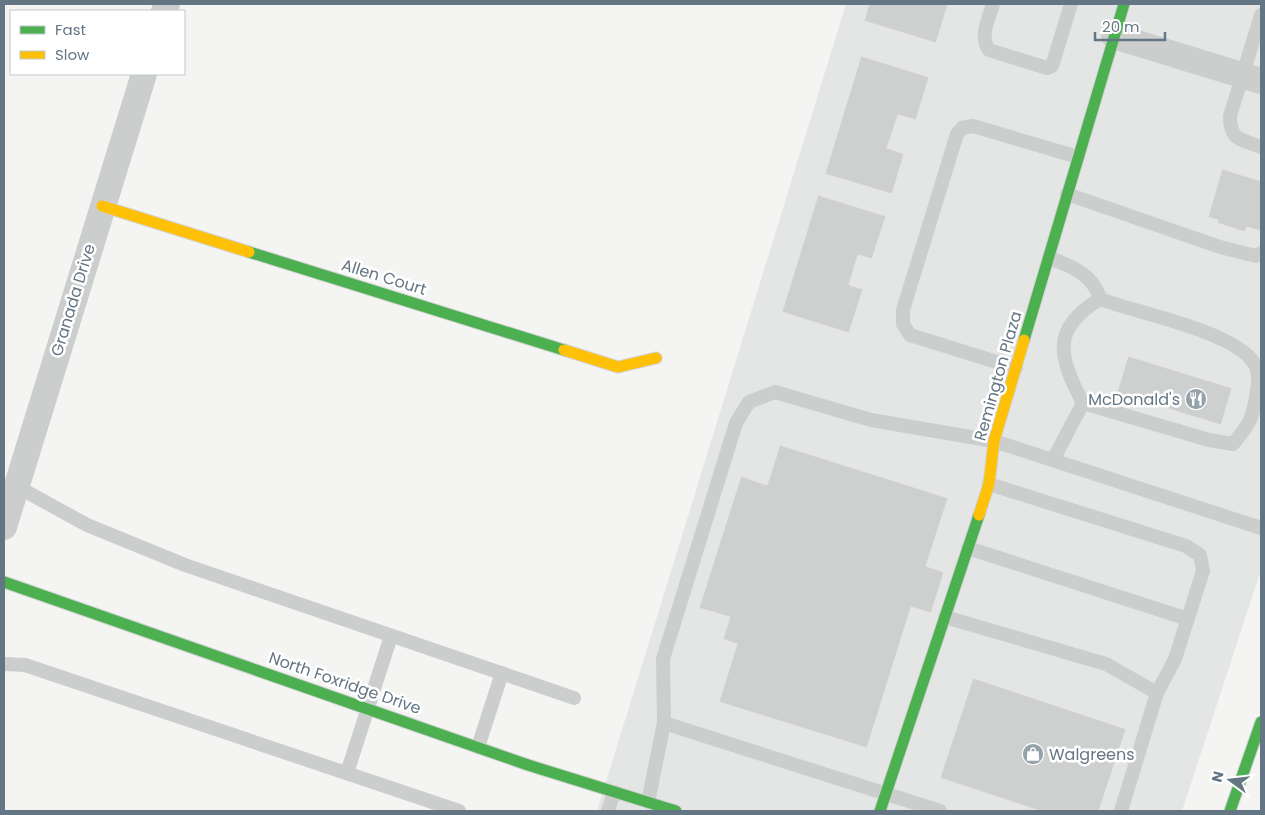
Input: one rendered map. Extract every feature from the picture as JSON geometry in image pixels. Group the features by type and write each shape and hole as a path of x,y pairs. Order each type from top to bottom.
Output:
{"street":[{"name":"Remington Plaza","path":"880,811 989,484 994,441 1124,4"},
{"path":"1114,36 1252,78"},
{"name":"Granada Drive","path":"4,527 144,75"},
{"name":"Allen Court","path":"102,206 618,367 656,358"},
{"name":"North Foxridge Drive","path":"4,582 478,747 676,811"},
{"path":"1230,811 1261,722"}],"lane":[{"path":"993,4 984,36 985,44 989,50 998,55 1047,68 1052,66 1072,4"},
{"path":"1261,15 1252,78 1230,116 1230,131 1235,137 1261,147"},
{"path":"1016,368 910,335 903,324 903,310 914,270 957,134 962,128 973,126 1078,157"},
{"path":"1067,194 1220,247 1256,256 1261,253"},
{"path":"1048,258 1065,264 1083,274 1097,288 1100,299"},
{"path":"1100,299 1226,340 1247,355 1255,364 1259,385 1252,422 1233,444 1209,440 1083,403 1064,364 1064,337 1072,319 1100,299"},
{"path":"648,802 664,723 663,659 736,424 749,402 775,392 871,420 994,441 1261,528"},
{"path":"1053,460 1083,403"},
{"path":"989,484 1186,546 1200,555 1203,571 1175,659 1156,693 1121,811"},
{"path":"16,486 87,525 171,560 574,698"},
{"path":"968,548 1188,619"},
{"path":"945,617 1106,664 1156,693"},
{"path":"347,773 391,636"},
{"path":"4,664 25,665 459,811"},
{"path":"478,747 502,674"},
{"path":"664,723 940,811"},
{"path":"608,811 614,792"}],"shaded area":[{"path":"846,4 1261,4 1261,570 1182,811 597,811"}],"building":[{"path":"869,4 948,4 936,43 864,21"},
{"path":"861,56 929,77 916,120 898,115 887,148 904,154 892,194 825,174"},
{"path":"1222,169 1261,181 1261,231 1247,227 1245,232 1217,223 1218,220 1208,217"},
{"path":"818,195 886,216 872,259 858,255 849,285 863,289 849,333 782,312"},
{"path":"1128,356 1232,388 1221,425 1117,393"},
{"path":"780,445 948,498 926,566 944,572 931,613 911,607 867,748 719,702 737,644 723,639 730,617 699,608 741,476 767,485"},
{"name":"Walgreens","path":"973,678 1126,729 1099,811 1040,811 940,778"}],"traffic: fast":[{"path":"1024,340 1124,4"},
{"path":"249,252 564,350"},
{"path":"880,811 979,515"},
{"path":"4,582 528,765 676,811"},
{"path":"1230,811 1261,722"}],"traffic: slow":[{"path":"102,206 249,252"},
{"path":"979,515 989,484 994,441 1024,340"},
{"path":"564,350 618,367 656,358"}],"place":[{"name":"McDonald's","path":"1196,399"},
{"name":"Walgreens","path":"1033,754"}]}
